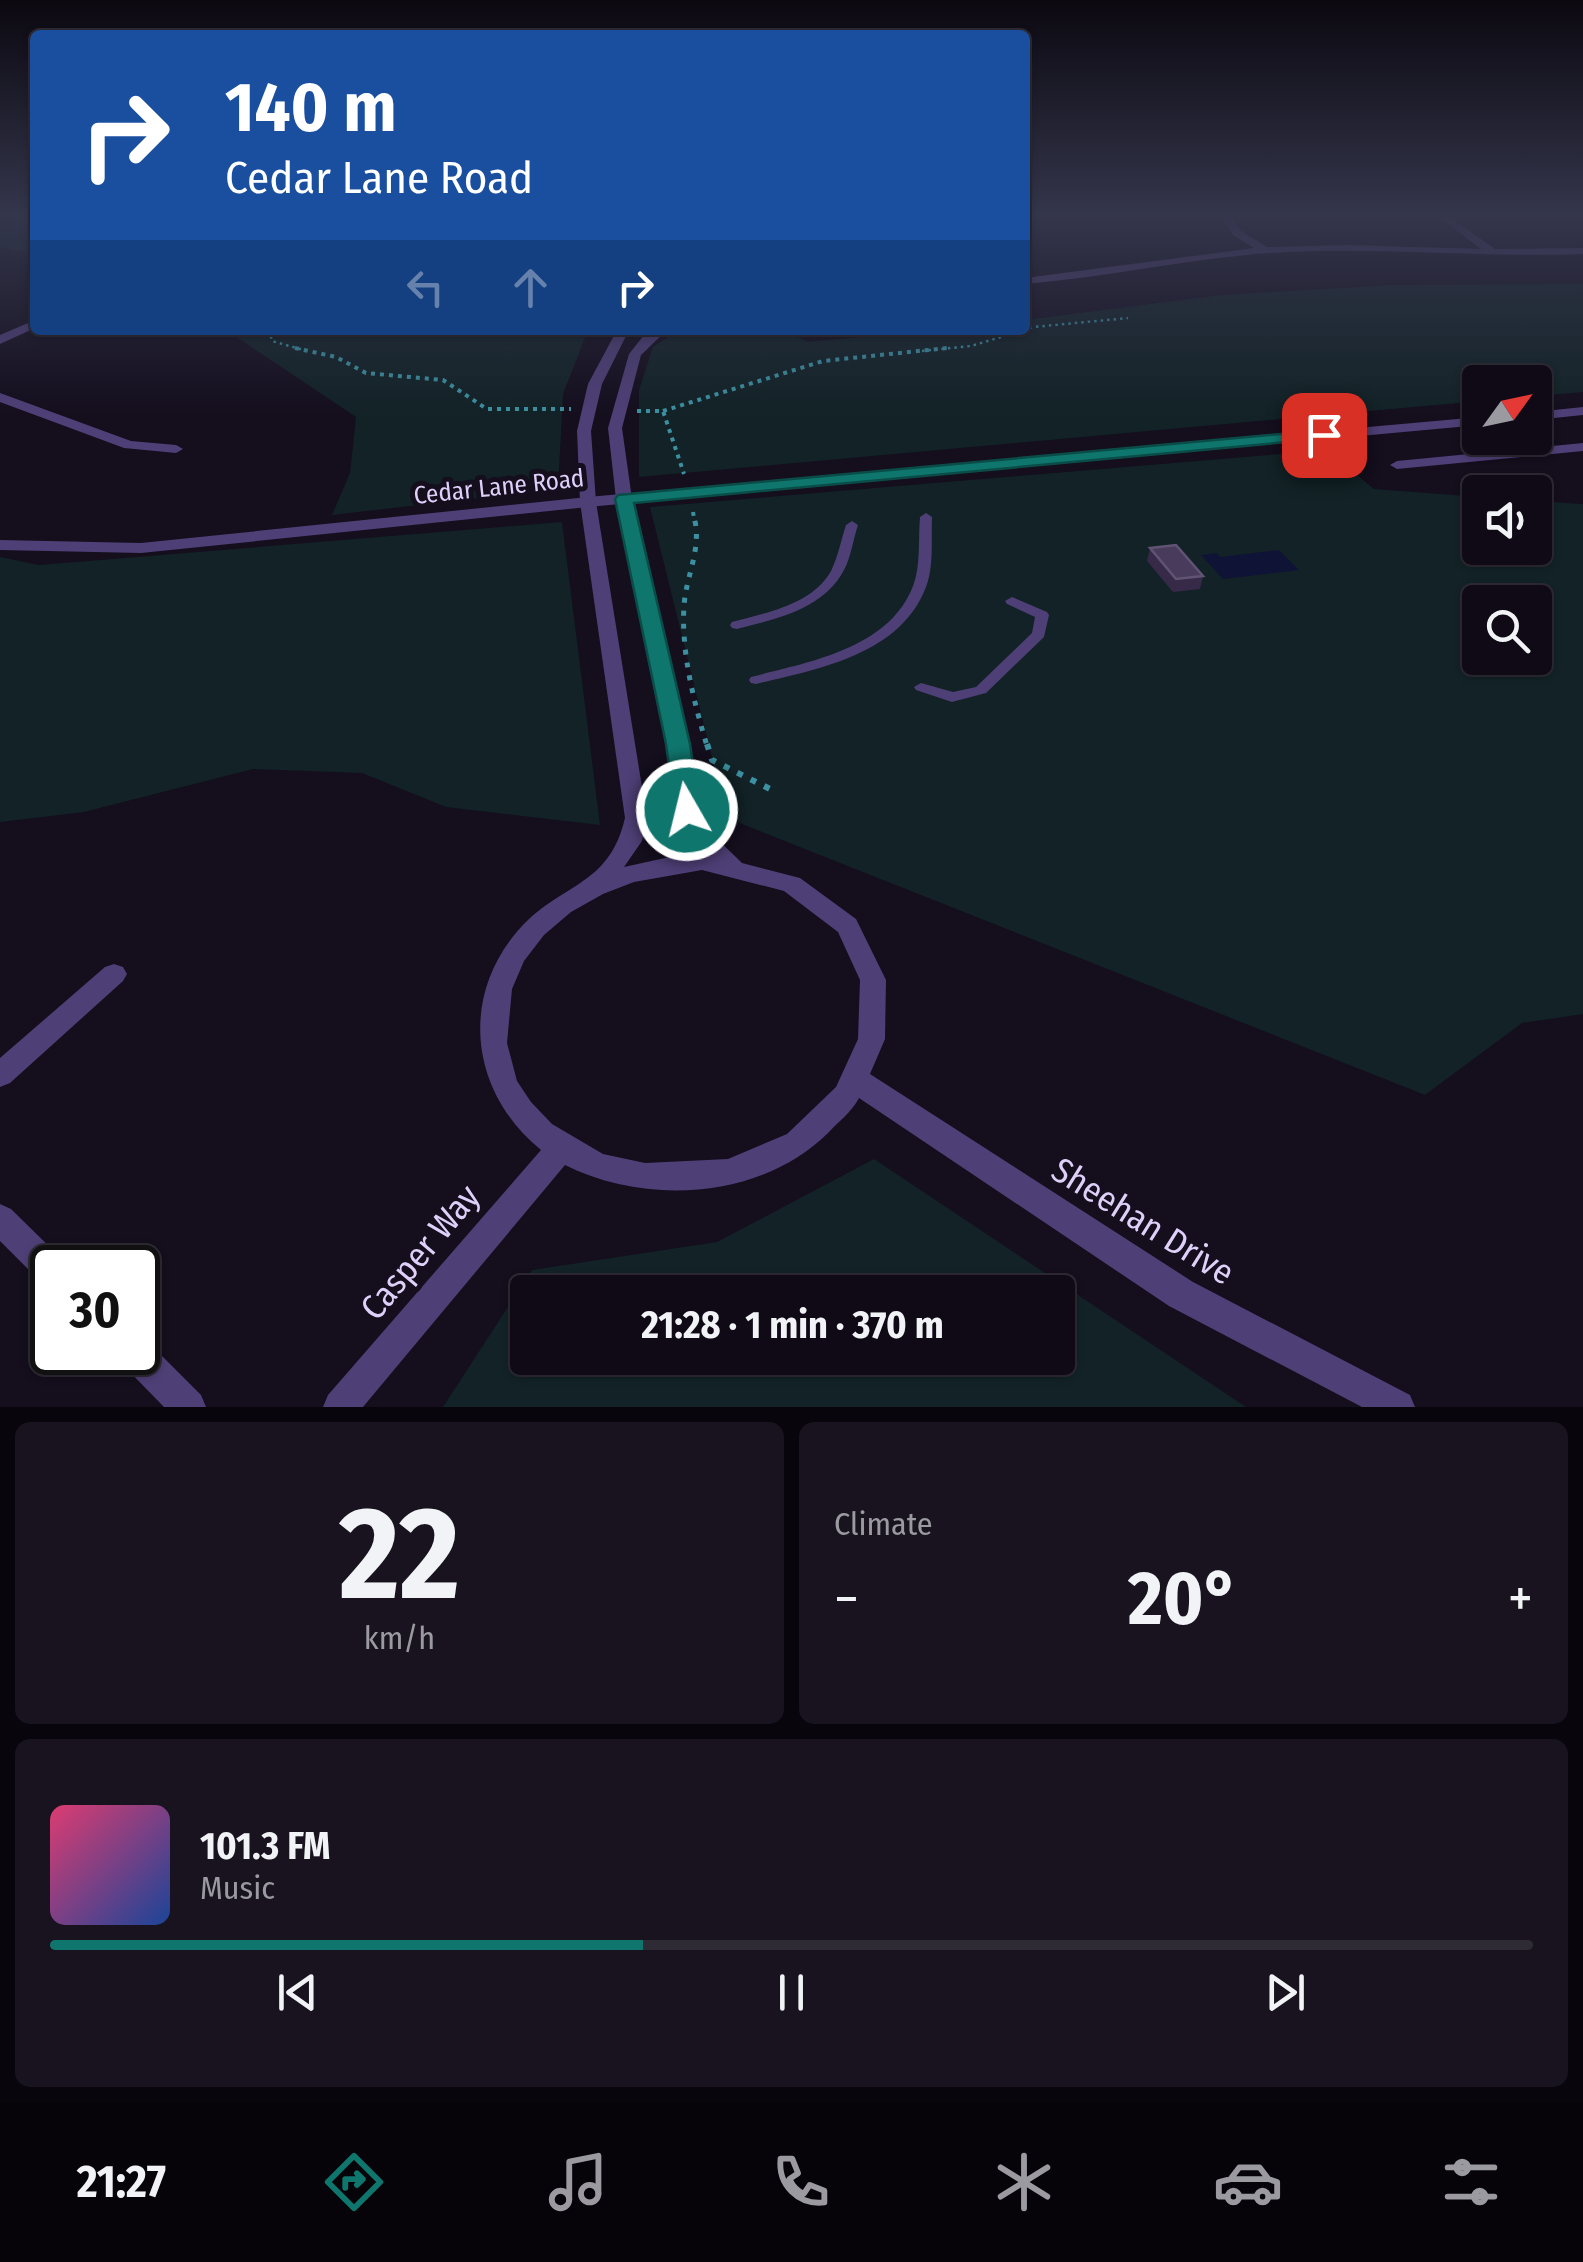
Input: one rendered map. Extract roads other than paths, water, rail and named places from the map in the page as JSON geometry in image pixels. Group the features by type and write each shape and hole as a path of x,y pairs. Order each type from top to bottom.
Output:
{"street":[{"path":"0,340 30,326"},
{"path":"600,883 631,841 636,818 588,502 584,431 595,384 620,335"},
{"path":"653,335 635,354 615,428 624,499 678,744 687,810 700,836 731,865"},
{"path":"0,398 129,445 176,449"},
{"path":"1552,414 1583,411"},
{"name":"Cedar Lane Road","path":"0,545 141,548 588,502 1462,423"},
{"path":"1397,466 1583,447"},
{"path":"669,864 731,865 772,875 808,892 835,913 860,944 872,973 878,1003 875,1040 858,1082 819,1127 767,1159 728,1172 683,1179 644,1177 608,1170 560,1149 527,1121 502,1082 492,1049 494,1002 505,969 541,922 600,883 669,864"},
{"path":"0,1075 114,974"},
{"name":"Sheehan Drive","path":"858,1082 1181,1294 1398,1407"},
{"name":"Casper Way","path":"340,1407 560,1149"},
{"path":"0,1219 30,1249"},
{"path":"157,1375 189,1407"}],"lane":[{"path":"756,680 824,662 870,642 909,610 920,584 926,517"},
{"path":"736,625 794,608 819,591 837,572 852,524"},
{"path":"921,687 952,697 981,690 1039,634 1042,615 1012,602"}]}
